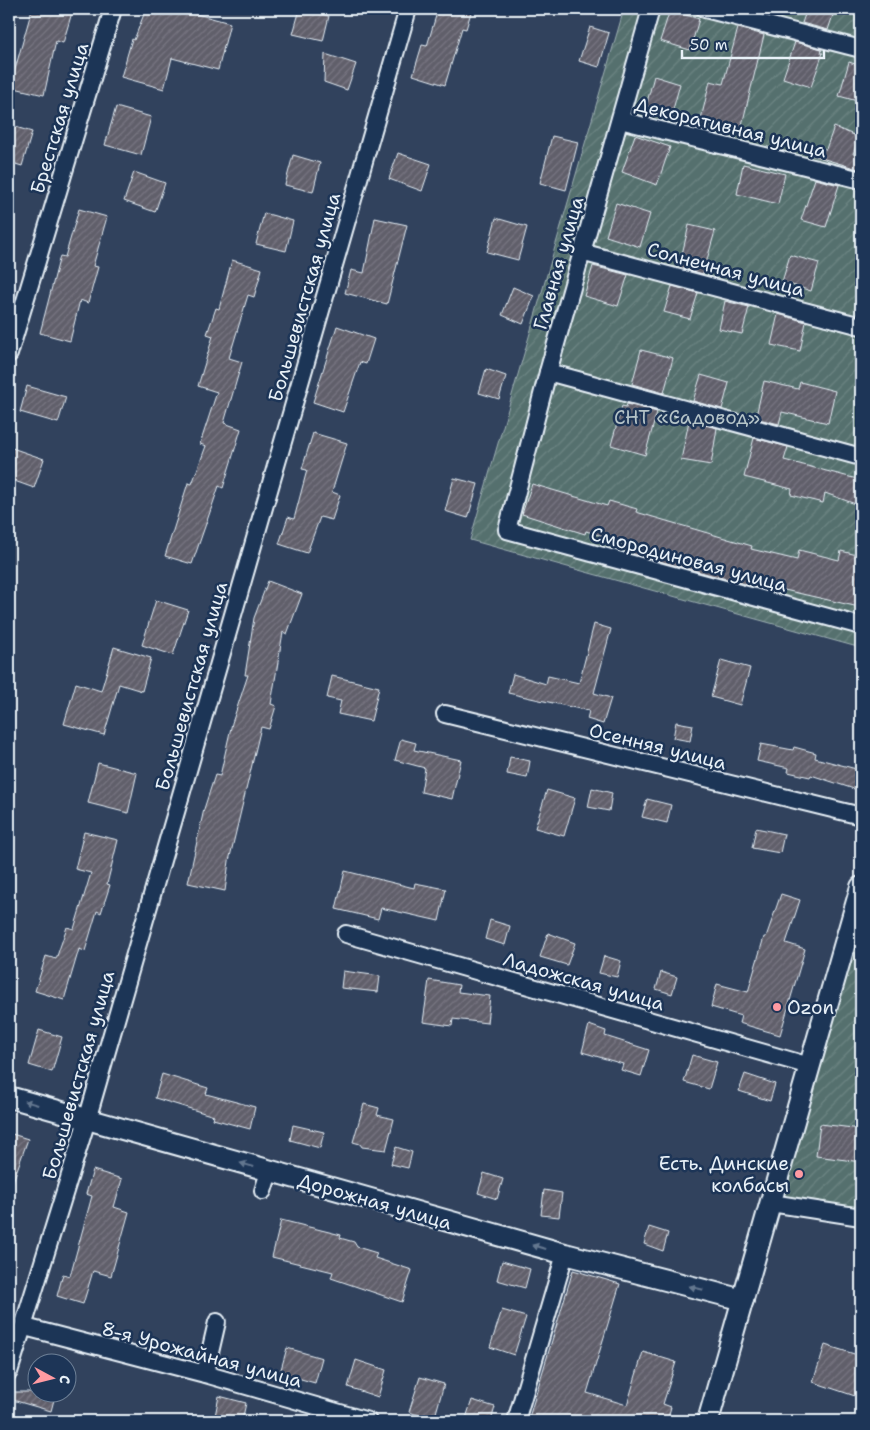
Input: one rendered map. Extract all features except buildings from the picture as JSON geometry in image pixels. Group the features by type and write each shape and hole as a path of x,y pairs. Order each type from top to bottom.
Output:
{"street":[{"name":"Брестская улица","path":"9,354 113,9"},
{"name":"Большевистская улица","path":"9,1372 25,1327 86,1120 408,9"},
{"name":"Главная улица","path":"507,530 581,252 651,9"},
{"path":"705,9 861,49"},
{"name":"Декоративная улица","path":"620,120 861,180"},
{"name":"Солнечная улица","path":"581,252 861,326"},
{"path":"548,372 861,457"},
{"name":"Смородиновая улица","path":"507,530 861,626"},
{"name":"Осенняя улица","path":"445,714 861,816"},
{"path":"708,1421 861,887"},
{"name":"Ладожская улица","path":"346,934 810,1066"},
{"name":"Дорожная улица","path":"9,1097 269,1172 565,1254 743,1300"},
{"path":"263,1191 269,1172"},
{"path":"771,1203 861,1216"},
{"path":"516,1421 565,1254"},
{"path":"205,1374 217,1322"},
{"name":"8-я Урожайная улица","path":"25,1327 205,1374 368,1421"}],"green space":[{"name":"СНТ «Садовод»","path":"624,9 861,9 861,648 470,540"},
{"path":"861,887 861,1217 771,1203"}],"place":[{"name":"Ozon","path":"777,1007"},
{"name":"Есть. Динские колбасы","path":"799,1174"}]}
